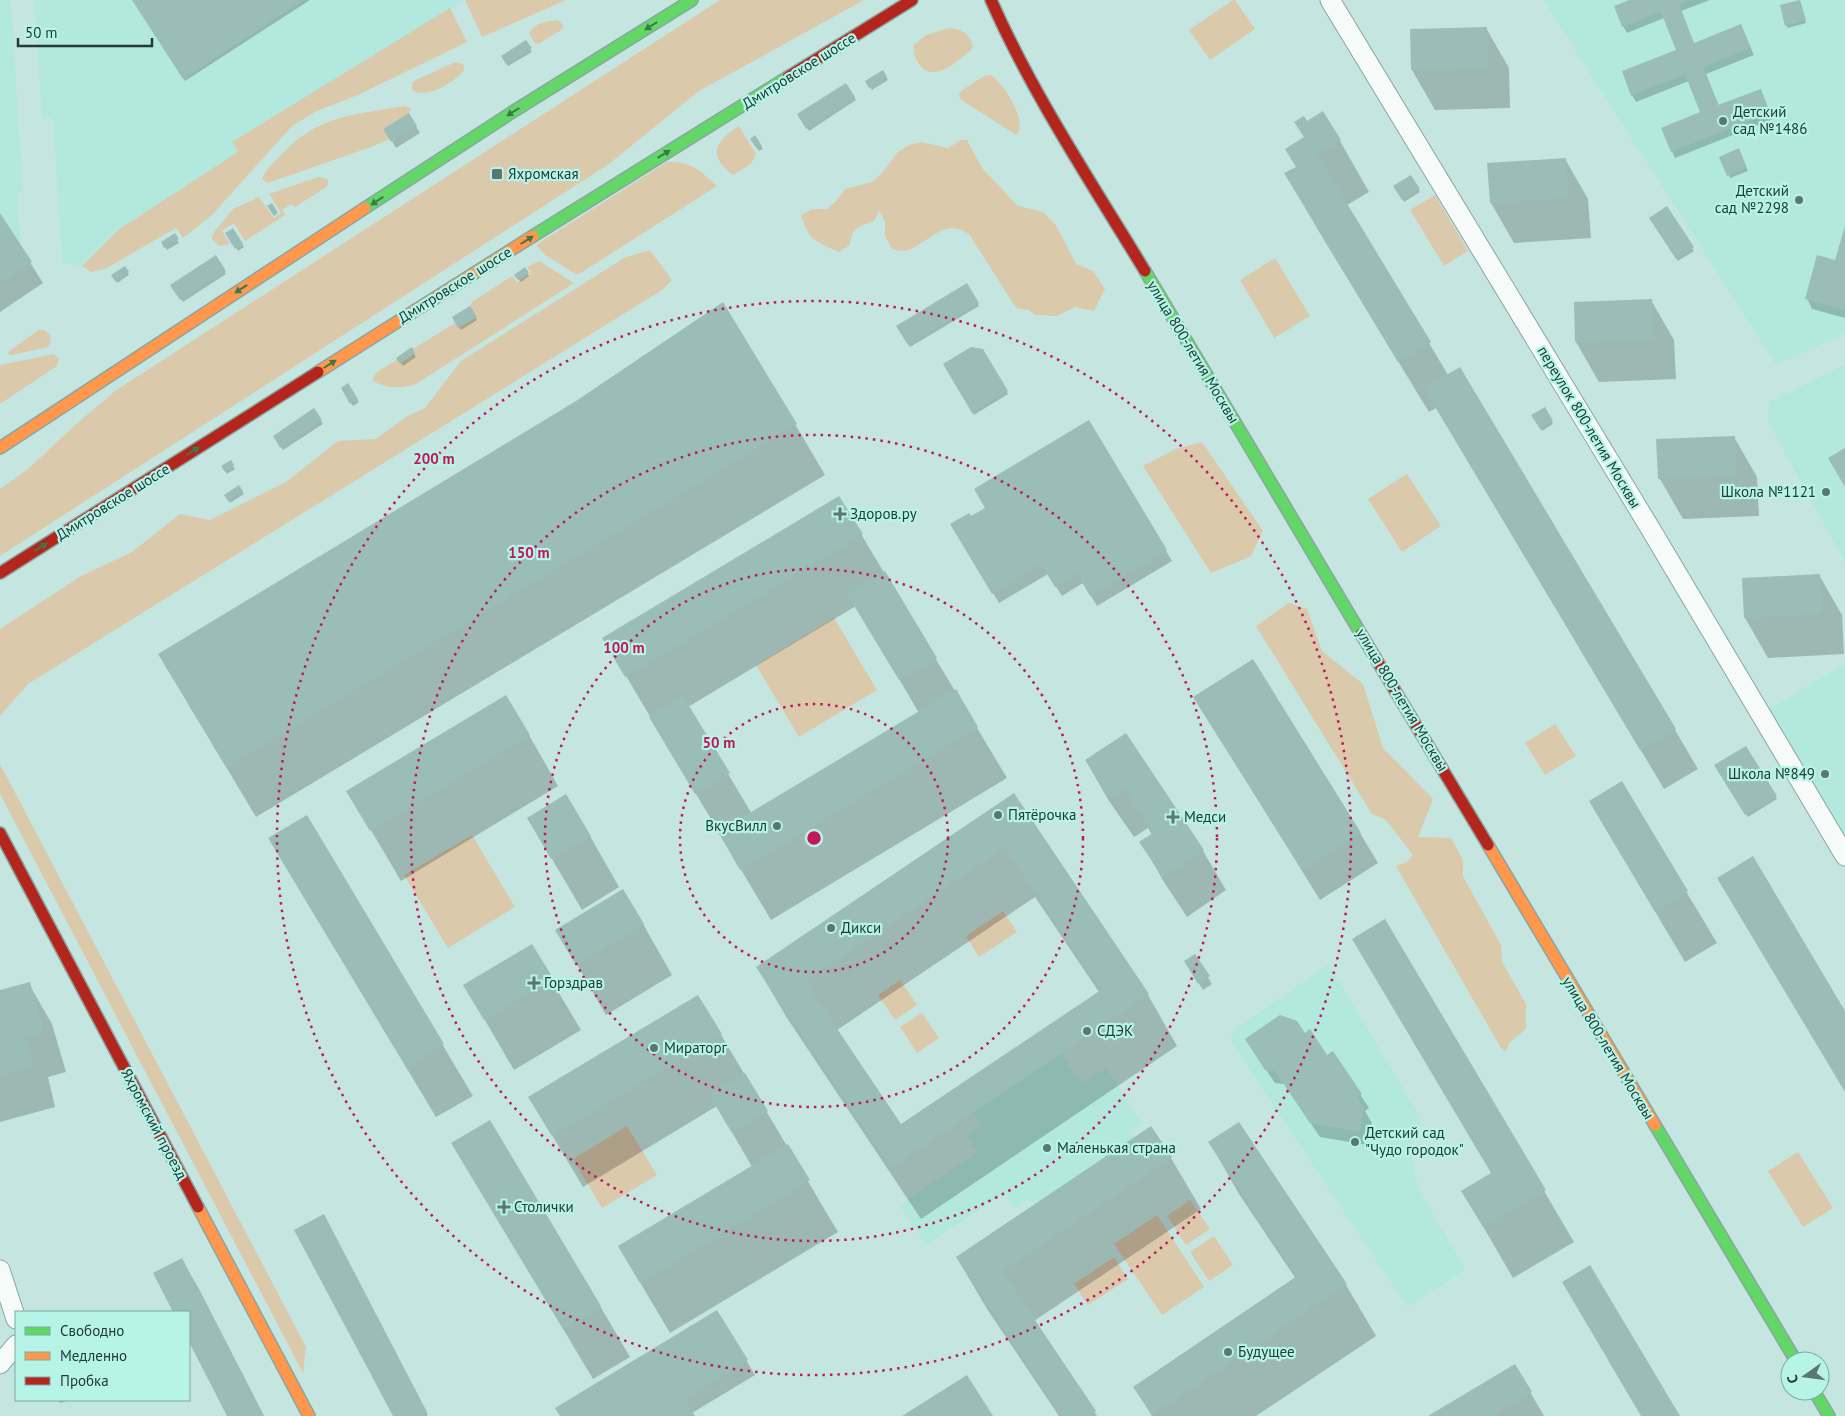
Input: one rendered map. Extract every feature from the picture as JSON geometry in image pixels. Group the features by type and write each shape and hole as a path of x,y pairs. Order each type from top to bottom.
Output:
{"main road":[{"path":"0,448 503,118 692,0"},
{"name":"Дмитровское шоссе","path":"1,572 632,174 912,0"},
{"name":"улица 800-летия Москвы","path":"991,0 1008,38 1057,125 1790,1351"},
{"name":"улица 800-летия Москвы","path":"984,13 1008,38"},
{"name":"Яхромский проезд","path":"0,833 8,864 309,1416"},
{"path":"1820,1401 1829,1416"}],"street":[{"name":"переулок 800-летия Москвы","path":"1330,0 1650,528 1845,856"},
{"path":"0,1270 15,1316"},
{"path":"0,1364 15,1345"}],"shaded area":[{"path":"0,0 11,0 23,193 17,193 21,244 0,213"},
{"path":"34,0 465,0 232,142 239,152 118,230 82,266 62,263 53,118 42,117"},
{"path":"465,0 566,0 482,37"},
{"path":"720,0 864,0 699,91 609,164 0,556 0,489 27,470 115,391"},
{"path":"1235,0 1255,29 1210,60 1189,30"},
{"name":"Детский сад №1486","path":"1543,0 1845,0 1845,334 1776,365"},
{"path":"450,8 467,42 358,95 317,111 292,126 212,215 183,238 176,228 105,269 91,272 82,266 118,230 238,152 232,142"},
{"path":"556,20 563,25 563,29 538,44 534,42 529,33 534,27"},
{"path":"948,28 957,29 967,35 973,47 945,69 938,72 925,70 916,59 914,45 926,35"},
{"path":"455,62 463,64 464,70 454,80 440,88 424,93 412,90 412,82"},
{"path":"991,75 1002,86 1017,113 1019,129 1016,135 960,99 959,94 961,91 984,76"},
{"path":"404,106 411,108 409,113 383,129 390,139 268,183 262,179 270,166 295,142 323,124 353,115"},
{"path":"739,126 756,154 751,164 733,175 720,161 717,149 724,137"},
{"path":"961,140 967,140 982,168 1018,206 1043,212 1056,225 1076,264 1093,271 1105,289 1094,311 1075,307 1057,316 1035,315 1029,310 1016,308 969,234 960,229 945,229 906,251 900,251 892,249 885,236 885,221 879,211 874,221 854,231 850,245 839,252 810,235 801,215 813,209 827,209 845,189 872,182 882,173 898,152 909,145 922,142 948,148"},
{"path":"667,162 689,165 705,175 717,186 579,274 574,273 545,255 536,245"},
{"path":"318,177 328,179 328,184 325,188 295,207 291,204 282,210 285,215 245,241 234,223 222,231 230,244 219,246 212,239 215,231 233,209 259,197 274,218 281,213 269,194"},
{"path":"1435,195 1468,251 1444,266 1410,210"},
{"path":"650,250 672,280 662,290 28,684 0,716 0,629 81,576 132,552 180,514 210,520 286,482 338,441 376,439 406,417 425,408 461,361 624,258"},
{"path":"1275,258 1310,316 1274,338 1240,280"},
{"path":"539,261 574,283 416,384 394,387 384,386 373,381 377,372 398,359 400,363 415,353 413,349 455,323 459,328 476,317 470,306 472,302 512,276 517,282 531,273 527,267"},
{"path":"39,330 50,334 51,342 48,347 12,355 8,354 9,351"},
{"path":"54,354 59,359 57,366 0,404 0,365"},
{"name":"Школа №1121","path":"1845,365 1845,562 1768,422 1769,402"},
{"path":"1202,442 1263,531 1251,556 1211,573 1143,466 1176,449"},
{"path":"1407,474 1441,526 1402,552 1368,499"},
{"path":"1289,603 1307,609 1322,651 1363,684 1383,748 1433,799 1418,837 1451,838 1463,860 1463,876 1501,945 1502,962 1526,1004 1526,1029 1509,1043 1506,1052 1501,1048 1396,866 1407,862 1413,855 1386,820 1372,814 1256,626"},
{"path":"834,618 877,690 799,737 756,665"},
{"name":"Школа №849","path":"1845,664 1845,838 1767,710"},
{"path":"1555,724 1576,756 1545,775 1525,743"},
{"path":"0,764 306,1347 303,1373 0,794"},
{"path":"472,835 515,907 448,948 404,875"},
{"path":"1003,911 1017,932 979,957 966,936"},
{"name":"Детский сад \"Чудо городок\"","path":"1329,964 1421,1118 1414,1134 1411,1150 1414,1173 1419,1188 1465,1270 1407,1307 1231,1041 1231,1035 1235,1029"},
{"path":"900,980 917,1005 895,1020 878,995"},
{"path":"922,1013 939,1038 917,1053 900,1027"},
{"name":"Маленькая страна","path":"1061,1053 1082,1084 1106,1068 1143,1123 1131,1131 1135,1137 1034,1205 1030,1198 1015,1208 1004,1193 926,1245 899,1205 978,1152 966,1135 981,1125 973,1113"},
{"path":"627,1126 657,1175 602,1208 573,1159"},
{"path":"1798,1152 1833,1208 1803,1227 1768,1171"},
{"path":"1190,1200 1210,1229 1186,1245 1167,1216"},
{"path":"1157,1215 1204,1287 1162,1315 1114,1244"},
{"path":"1214,1236 1233,1265 1209,1281 1190,1252"},
{"path":"1114,1257 1128,1279 1088,1305 1074,1284"}],"building":[{"path":"132,0 304,0 183,79"},
{"path":"1629,0 1690,0 1679,4 1694,43 1741,24 1751,48 1703,67 1718,105 1761,89 1770,113 1671,152 1661,128 1700,112 1685,74 1631,96 1622,71 1676,50 1661,12 1622,27 1614,6"},
{"path":"1800,0 1806,20 1785,26 1780,5"},
{"path":"1487,27 1488,68 1411,70 1410,29"},
{"path":"526,40 532,48 506,64 501,56"},
{"path":"883,70 887,77 869,88 865,81"},
{"path":"846,83 855,97 806,129 797,114"},
{"path":"1323,111 1341,140 1317,154 1431,342 1398,362 1284,173 1296,167 1285,149 1304,137 1294,122 1304,116 1307,121"},
{"path":"409,113 417,126 391,142 383,129"},
{"path":"755,135 762,146 757,149 750,139"},
{"path":"1739,148 1747,168 1727,176 1719,157"},
{"path":"1566,158 1568,198 1490,203 1487,163"},
{"path":"1411,175 1420,189 1402,200 1393,186"},
{"path":"272,203 278,213 274,216 267,206"},
{"path":"1667,206 1694,247 1676,259 1649,218"},
{"path":"0,213 32,262 0,283"},
{"path":"1845,226 1845,310 1805,299 1817,255 1835,260"},
{"path":"233,228 243,244 235,249 225,233"},
{"path":"175,233 179,239 164,248 161,242"},
{"path":"216,255 226,271 180,300 170,285"},
{"path":"125,266 129,272 115,281 111,275"},
{"path":"525,267 529,273 518,280 514,275"},
{"path":"967,283 979,303 908,345 896,326"},
{"path":"1652,299 1653,339 1575,342 1574,302"},
{"path":"723,302 797,424 226,767 158,654 576,401"},
{"path":"470,306 477,317 458,328 452,317"},
{"path":"412,347 415,353 400,364 396,358"},
{"path":"971,347 983,349 1008,391 972,413 943,364"},
{"path":"1460,367 1676,729 1640,750 1424,388"},
{"path":"348,383 358,399 350,404 341,388"},
{"path":"1545,407 1553,421 1540,429 1531,415"},
{"path":"314,408 322,420 280,448 273,436"},
{"path":"1089,420 1167,550 1090,596 1077,573 1055,587 1041,564 992,594 950,524 969,513 971,516 985,508 974,489"},
{"path":"1735,436 1737,476 1658,479 1656,439"},
{"path":"1845,448 1845,487 1828,458"},
{"path":"231,460 234,465 225,472 221,466"},
{"path":"239,485 243,491 228,501 224,495"},
{"path":"839,496 863,534 625,677 602,638"},
{"path":"885,571 937,658 899,680 847,594"},
{"path":"1820,574 1822,614 1744,618 1742,578"},
{"path":"1253,659 1361,833 1302,870 1193,697"},
{"path":"956,689 978,727 740,870 718,832"},
{"path":"506,695 530,735 370,831 346,791"},
{"path":"683,696 730,773 695,794 649,717"},
{"path":"1126,733 1204,850 1163,877 1139,842 1153,833 1124,788 1110,798 1085,760"},
{"path":"1746,746 1777,796 1745,815 1714,765"},
{"path":"1622,781 1688,891 1655,912 1589,801"},
{"path":"1014,793 1149,994 891,1168 756,967","holes":["1005,847 1101,990 901,1124 805,981"]},
{"path":"566,794 591,836 551,859 527,818"},
{"path":"307,815 444,1044 406,1067 268,838"},
{"path":"1753,856 1845,1011 1845,1092 1717,878"},
{"path":"623,889 644,924 576,965 555,930"},
{"path":"1385,919 1546,1190 1483,1227 1461,1191 1491,1173 1352,939"},
{"path":"532,944 553,978 484,1020 463,985"},
{"path":"1195,954 1210,976 1198,984 1184,961"},
{"path":"30,982 44,1032 25,1037 33,1067 0,1076 0,990"},
{"path":"698,995 722,1034 552,1136 528,1097"},
{"path":"1280,1015 1297,1021 1305,1033 1310,1029 1327,1055 1333,1051 1362,1094 1357,1098 1364,1108 1360,1132 1310,1123 1275,1071 1265,1070 1245,1039"},
{"path":"745,1073 768,1111 732,1133 709,1095"},
{"path":"490,1120 601,1306 563,1329 451,1143"},
{"path":"1239,1122 1347,1284 1152,1415 1133,1387 1297,1276 1208,1142"},
{"path":"1151,1126 1172,1157 1002,1271 1096,1411 1089,1416 1062,1416 956,1257"},
{"path":"788,1144 810,1180 640,1283 618,1246"},
{"path":"324,1214 427,1412 419,1416 393,1416 294,1230"},
{"path":"182,1258 264,1416 227,1416 190,1344 190,1311 172,1311 153,1273"},
{"path":"1590,1265 1680,1416 1641,1416 1562,1282"},
{"path":"717,1310 748,1360 685,1399 695,1416 560,1416 555,1408"},
{"path":"1515,1364 1532,1392 1493,1416 1428,1416"},
{"path":"967,1375 993,1416 902,1416"}],"traffic: fast":[{"path":"365,208 511,113 692,0"},
{"path":"533,236 788,77"},
{"path":"1145,271 1361,634"},
{"path":"1655,1125 1790,1351"},
{"path":"1820,1401 1829,1416"}],"traffic: slow":[{"path":"0,448 365,208"},
{"path":"318,372 533,236"},
{"path":"1488,845 1655,1125"},
{"path":"198,1207 309,1416"}],"traffic: jam":[{"path":"788,77 912,0"},
{"path":"991,0 1007,35 1044,104 1145,271"},
{"path":"0,573 318,372"},
{"path":"1361,634 1488,845"},
{"path":"0,833 198,1207"}],"place":[{"name":"Детский сад №1486","path":"1723,121"},
{"name":"Яхромская","path":"497,174"},
{"name":"Детский сад №2298","path":"1799,200"},
{"name":"Школа №1121","path":"1826,492"},
{"name":"Здоров.ру","path":"840,514"},
{"name":"Школа №849","path":"1825,774"},
{"name":"Пятёрочка","path":"998,815"},
{"name":"Медси","path":"1173,817"},
{"name":"ВкусВилл","path":"777,826"},
{"name":"Дикси","path":"831,928"},
{"name":"Горздрав","path":"534,983"},
{"name":"СДЭК","path":"1087,1031"},
{"name":"Мираторг","path":"654,1048"},
{"name":"Детский сад \"Чудо городок\"","path":"1355,1142"},
{"name":"Маленькая страна","path":"1047,1148"},
{"name":"Столички","path":"504,1207"},
{"name":"Будущее","path":"1228,1352"}]}
